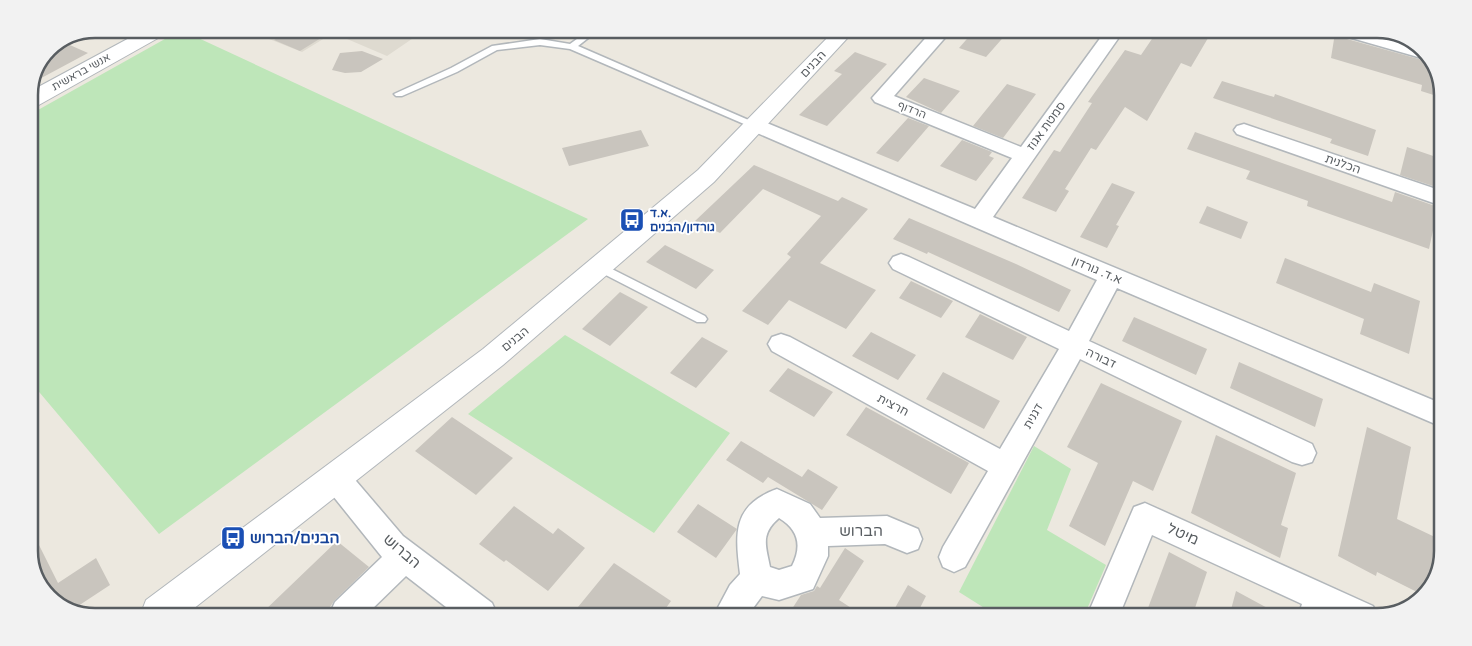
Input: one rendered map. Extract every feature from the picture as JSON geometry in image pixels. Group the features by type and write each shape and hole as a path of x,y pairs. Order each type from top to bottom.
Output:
{"street":[{"name":"אנשי בראשית","path":"38,96 144,38"},
{"name":"הבנים","path":"165,608 493,357 600,267 706,176 837,38"},
{"name":"הרדוף","path":"936,38 882,98 1025,156"},
{"name":"סמטת אגוז","path":"979,220 1109,38"},
{"path":"1368,38 1415,52"},
{"name":"א.ד. גורדון","path":"755,125 1434,412"},
{"name":"הכלנית","path":"1244,130 1434,196"},
{"name":"דבורה","path":"900,263 1302,453"},
{"name":"דגנית","path":"954,557 1004,465 1074,346 1111,276"},
{"name":"חרצית","path":"781,344 1004,465"},
{"name":"הברוש","path":"335,477 392,546 473,608"},
{"path":"777,502 799,514 813,532 813,556 802,578 779,585 756,580 748,537 761,514 777,502"},
{"name":"מיטל","path":"1106,608 1145,517 1317,606"},
{"name":"הברוש","path":"813,532 887,530 906,540"},
{"path":"351,608 405,556"},
{"path":"734,608 741,596 756,580"}],"lane":[{"path":"572,47 584,38"},
{"path":"399,94 454,70 495,48 540,42 572,47 755,125"},
{"path":"600,267 701,319"}],"shaded area":[{"path":"267,38 325,38 302,52"},
{"path":"345,38 413,38 387,56"}],"green space":[{"path":"167,38 198,38 588,219 159,534 38,391 38,110"},
{"path":"565,335 730,433 654,533 468,414"},
{"path":"1034,446 1071,469 1047,530 1106,565 1087,608 984,608 959,592"}],"building":[{"path":"277,38 321,38 300,51 274,40"},
{"path":"968,38 1003,38 986,57 959,48"},
{"path":"1153,38 1208,38 1191,67 1181,63 1147,121 1125,107 1096,150 1091,148 1065,189 1069,191 1056,212 1022,198 1054,150 1060,152 1092,103 1088,102 1125,50 1141,55"},
{"path":"1334,38 1346,38 1423,60 1429,69 1434,95 1421,91 1422,85 1331,58"},
{"path":"68,44 88,53 40,79 47,63 63,47"},
{"path":"362,51 383,59 361,72 345,73 332,70 340,53"},
{"path":"855,52 887,64 827,126 799,115 842,74 834,71"},
{"path":"924,78 960,91 941,113 906,97"},
{"path":"1222,81 1274,97 1275,94 1376,130 1368,156 1330,143 1332,139 1213,98"},
{"path":"1007,84 1036,94 1003,138 973,126"},
{"path":"908,118 929,126 898,162 876,153"},
{"path":"641,130 649,146 569,166 562,148"},
{"path":"1195,132 1392,202 1395,192 1434,206 1434,226 1429,249 1307,206 1308,201 1246,179 1250,171 1187,149"},
{"path":"962,140 992,152 989,156 994,158 976,181 940,166"},
{"path":"1407,147 1434,156 1434,186 1400,175"},
{"path":"754,165 838,201 842,197 868,209 820,263 876,290 846,329 789,300 768,325 742,311 791,257 787,254 821,216 763,189 720,233 695,221"},
{"path":"1112,183 1135,192 1116,225 1119,226 1107,248 1080,237"},
{"path":"1207,206 1248,222 1241,239 1199,223"},
{"path":"909,218 1071,290 1059,312 928,252 927,254 893,239"},
{"path":"665,245 714,270 696,289 646,262"},
{"path":"1285,258 1371,292 1374,283 1420,301 1409,354 1360,334 1364,319 1276,283"},
{"path":"911,281 953,301 941,318 899,298"},
{"path":"620,292 648,307 610,346 582,329"},
{"path":"980,314 1027,337 1013,360 965,337"},
{"path":"1134,317 1207,349 1196,375 1122,341"},
{"path":"871,332 916,355 898,380 852,356"},
{"path":"702,337 728,351 696,388 670,373"},
{"path":"1239,362 1323,399 1315,427 1230,388"},
{"path":"788,368 833,392 814,417 769,391"},
{"path":"943,372 1000,401 984,429 926,399"},
{"path":"1101,383 1182,421 1153,491 1133,481 1105,546 1069,526 1098,463 1067,447"},
{"path":"866,407 969,463 951,494 846,435"},
{"path":"452,417 513,458 476,495 415,451"},
{"path":"1367,427 1411,447 1397,519 1434,537 1433,563 1427,580 1418,592 1377,572 1376,576 1338,556"},
{"path":"1216,435 1296,473 1281,525 1288,528 1280,558 1191,513"},
{"path":"741,441 802,477 808,469 838,487 822,510 768,477 763,483 726,460"},
{"path":"698,504 737,529 716,558 677,532"},
{"path":"514,506 553,534 558,528 585,548 548,591 506,560 504,562 479,544"},
{"path":"337,541 369,567 334,601 329,608 267,608"},
{"path":"38,543 58,583 96,558 110,585 79,606 66,601 54,592 45,580 39,563"},
{"path":"845,548 864,561 839,600 851,608 793,608 801,595 814,591 817,586 820,588"},
{"path":"1169,552 1207,572 1195,608 1148,608"},
{"path":"614,563 671,601 666,608 578,607"},
{"path":"908,585 926,596 920,608 895,608"},
{"path":"1236,591 1267,608 1231,608"}],"place":[{"name":"א.ד. גורדון/הבנים","path":"632,220"},
{"name":"הבנים/הברוש","path":"233,538"}]}
